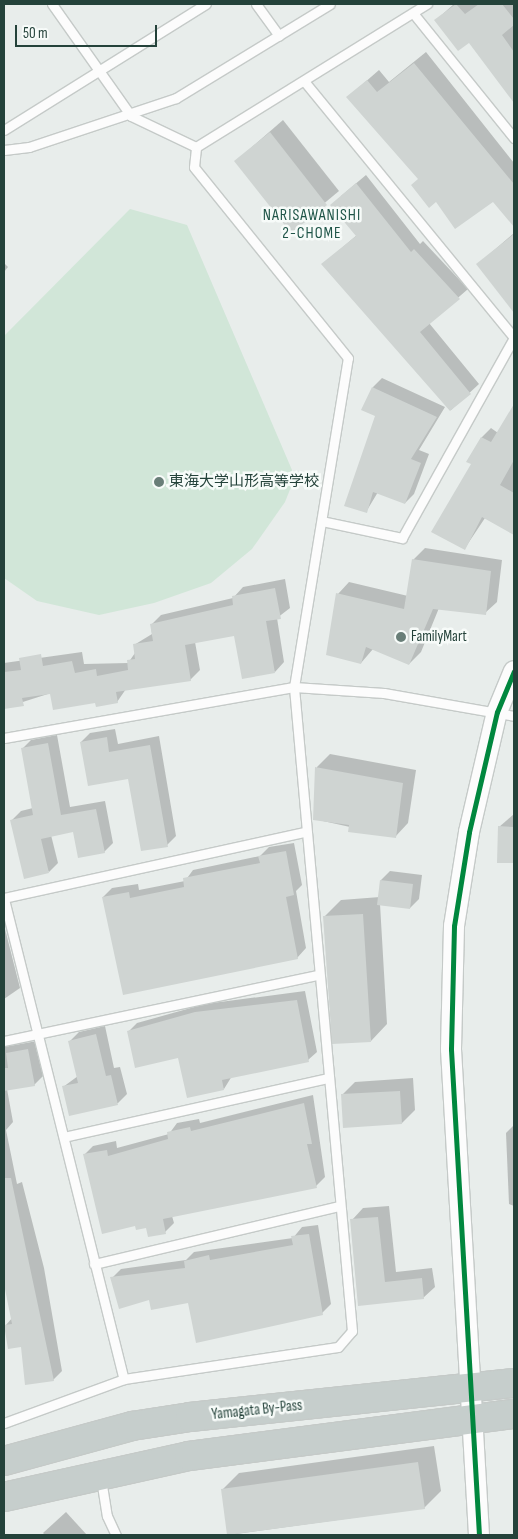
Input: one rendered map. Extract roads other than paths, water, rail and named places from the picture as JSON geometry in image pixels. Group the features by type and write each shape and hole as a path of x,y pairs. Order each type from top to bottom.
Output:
{"highway":[{"name":"Yamagata By-Pass","path":"4,1461 132,1426 471,1386 514,1383"},
{"path":"4,1497 100,1474 189,1456 514,1414"}],"street":[{"path":"479,1535 451,1049 454,926 468,832 506,714 514,671"}],"lane":[{"path":"52,4 131,116 196,147"},
{"path":"4,130 206,4"},
{"path":"256,4 279,36"},
{"path":"4,150 29,147 131,116 207,82 330,4"},
{"path":"196,147 427,4"},
{"path":"413,14 514,138"},
{"path":"304,81 514,338 402,538 322,521"},
{"path":"4,1423 124,1379 338,1347 352,1331 305,832 294,687 348,358 194,167 196,147"},
{"path":"4,738 294,687 384,693 506,714"},
{"path":"124,1379 64,1137 36,1034 4,899 305,832"},
{"path":"4,1041 318,975"},
{"path":"64,1137 328,1078"},
{"path":"94,1264 339,1206"},
{"path":"100,1474 107,1516 116,1535"}],"place":[{"name":"東海大学山形高等学校","path":"159,482"},
{"name":"FamilyMart","path":"401,637"}],"district":[{"name":"NARISAWANISHI 2-CHOME","path":"312,225"}]}
